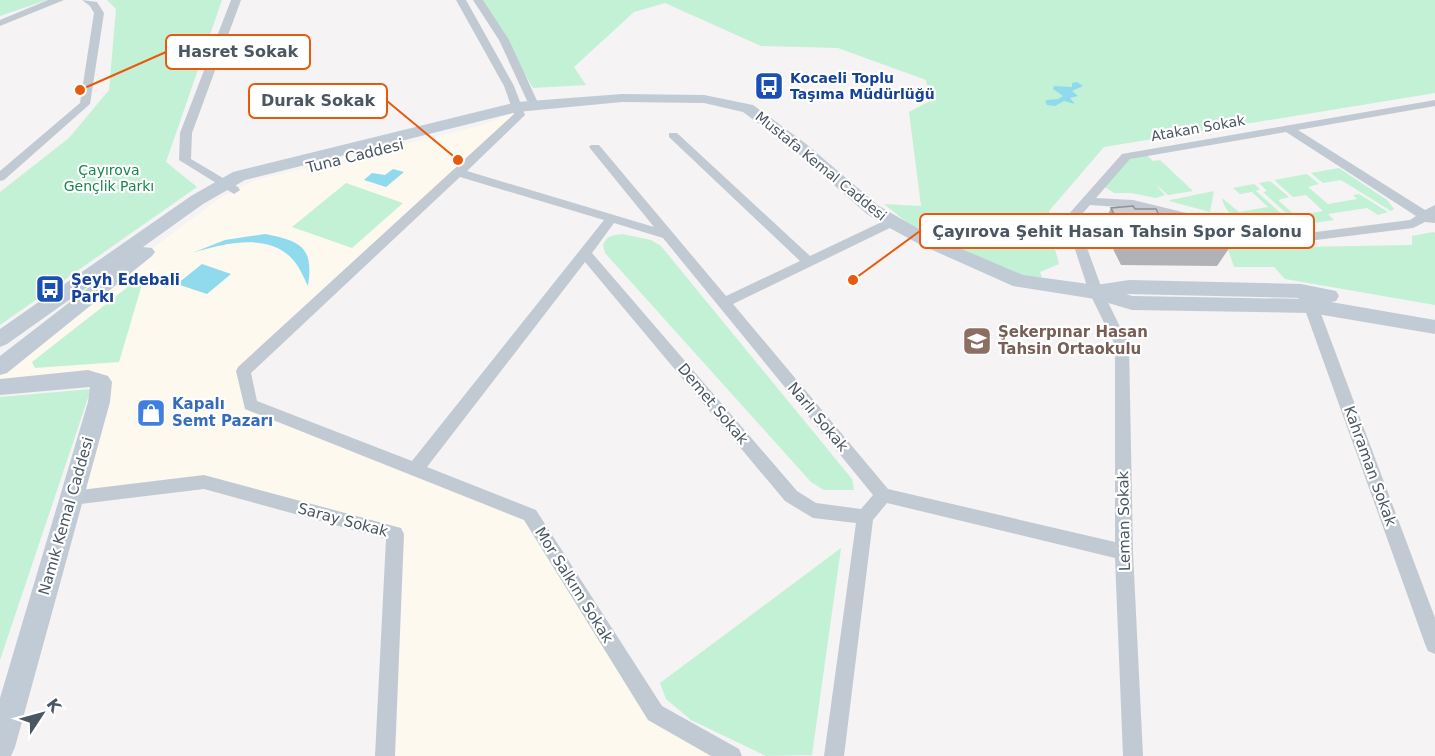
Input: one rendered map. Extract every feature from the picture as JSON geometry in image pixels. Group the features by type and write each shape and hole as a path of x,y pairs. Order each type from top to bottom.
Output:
{"street":[{"path":"0,23 43,4 59,0"},
{"path":"0,177 85,104 99,13 94,4 87,0"},
{"path":"230,187 185,160 186,133 236,0"},
{"path":"461,0 523,109"},
{"path":"478,0 504,40 523,109"},
{"name":"Mustafa Kemal Caddesi","path":"523,109 622,98 704,99 748,108 799,146 873,210 925,240 1020,281 1096,292 1132,303 1306,298 1435,314"},
{"name":"Atakan Sokak","path":"1096,292 1071,219 1125,156 1435,103"},
{"path":"523,109 458,172 667,235"},
{"name":"Tuna Caddesi","path":"0,339 159,226 230,187 523,109"},
{"path":"1287,128 1432,216"},
{"path":"672,135 809,262"},
{"name":"Narlı Sokak","path":"595,147 883,495"},
{"name":"Mor Salkım Sokak","path":"458,172 243,371 250,405 530,515 655,713 732,756"},
{"name":"Tuna Caddesi","path":"0,367 116,275 219,198 230,187"},
{"path":"1086,201 1133,204 1240,230 1300,238 1413,224 1432,216"},
{"path":"415,470 612,218"},
{"path":"723,303 892,222"},
{"name":"Demet Sokak","path":"584,253 791,496 813,510 865,517"},
{"name":"Leman Sokak","path":"1096,292 1122,345 1124,552 1133,756"},
{"name":"Mustafa Kemal Caddesi","path":"1306,298 1435,327"},
{"name":"Kahraman Sokak","path":"1306,298 1435,644"},
{"name":"Namık Kemal Caddesi","path":"0,387 88,378 101,382 99,402 0,747"},
{"name":"Saray Sokak","path":"72,498 204,482 395,534 386,756"},
{"path":"834,756 865,517 883,495 1124,552"}],"shaded area":[{"path":"515,112 523,114 244,370 252,404 529,515 652,713 731,756 385,756 395,534 204,482 72,501 100,382 0,388 0,366 107,282 220,198 255,180 480,126"}],"green space":[{"path":"0,0 47,0 0,16"},
{"name":"Çayırova Gençlik Parkı","path":"107,0 222,0 166,162 197,187 0,325 0,192 69,138 109,90 116,9"},
{"path":"480,0 1435,0 1435,93 1104,147 1049,211 1051,234 1059,264 1040,272 1042,277 1021,277 919,232 884,204 921,206 909,112 930,101 926,80 838,48 761,46 665,3 634,12 574,67 586,85 533,88"},
{"path":"1146,154 1153,161 1160,160 1193,191 1168,195 1155,184 1165,195 1156,198 1131,193 1114,193 1103,186 1124,160"},
{"path":"1339,168 1387,200 1394,209 1391,211 1341,180 1323,183 1311,173"},
{"path":"1307,174 1319,184 1308,187 1328,204 1357,199 1353,195 1359,194 1388,212 1378,215 1367,208 1328,214 1334,220 1299,225 1263,192 1267,191 1259,183 1270,181 1289,197 1278,200 1296,216 1323,211 1306,195 1293,197 1274,180"},
{"path":"346,183 403,203 352,248 292,227"},
{"path":"1254,184 1260,189 1256,191 1294,225 1273,227 1251,225 1232,216 1222,198 1239,212 1268,207 1252,192 1240,194 1233,188"},
{"path":"1214,191 1210,212 1169,201 1170,200"},
{"path":"1435,233 1435,305 1285,279 1274,267 1234,267 1223,235 1296,247 1412,245 1412,236"},
{"path":"622,234 651,240 661,246 852,479 854,490 824,490 811,482 605,253 603,245 606,240"},
{"path":"138,279 143,281 119,362 35,368 32,362"},
{"path":"91,389 0,660 0,397"},
{"path":"841,548 812,755 766,756 691,720 666,699 660,683"}],"water":[{"path":"1077,82 1083,86 1072,91 1078,96 1070,98 1075,104 1064,101 1055,106 1047,105 1045,101 1063,96 1053,89 1054,86 1072,87 1072,83"},
{"path":"393,169 404,172 386,187 364,180 372,173 385,175"},
{"path":"265,234 296,243 307,254 308,286 294,261 284,252 272,246 246,242 192,253 225,240"},
{"path":"202,264 231,274 207,294 177,284"}],"building":[{"path":"1133,206 1135,209 1156,209 1159,215 1180,215 1216,226 1215,231 1226,231 1230,247 1131,247 1111,208"}],"place":[{"name":"Kocaeli Toplu Taşıma Müdürlüğü","path":"769,86"},
{"name":"Hasret Sokak","path":"80,90"},
{"name":"Durak Sokak","path":"458,160"},
{"name":"Çayırova Şehit Hasan Tahsin Spor Salonu","path":"853,280"},
{"name":"Şeyh Edebali Parkı","path":"50,289"},
{"name":"Şekerpınar Hasan Tahsin Ortaokulu","path":"977,341"},
{"name":"Kapalı Semt Pazarı","path":"151,413"}]}
